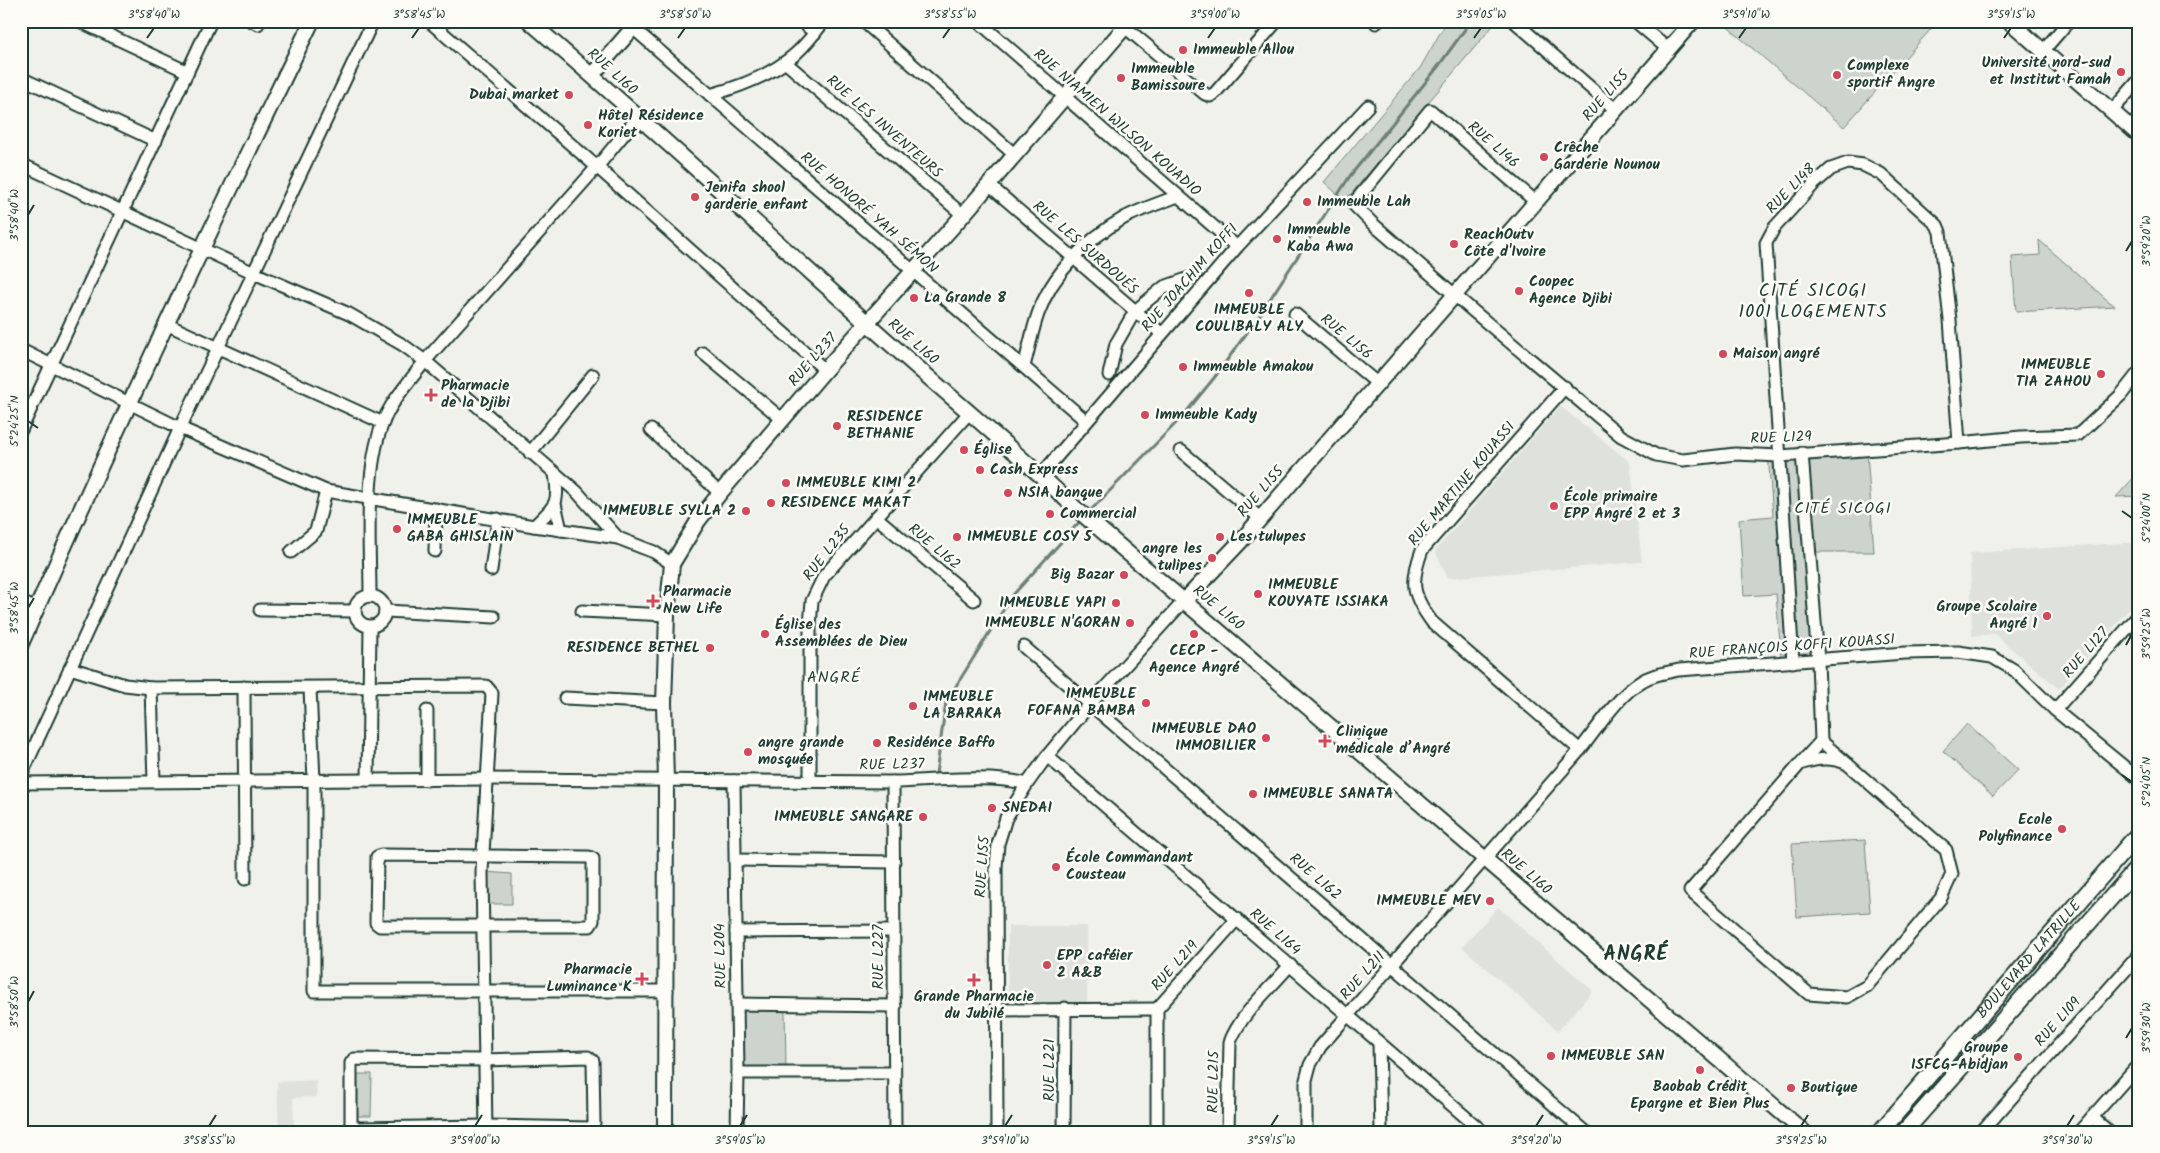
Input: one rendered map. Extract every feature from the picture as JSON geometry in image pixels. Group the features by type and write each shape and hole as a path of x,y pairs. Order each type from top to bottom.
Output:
{"main road":[{"name":"BOULEVARD LATRILLE","path":"1880,1132 2139,833"},
{"name":"BOULEVARD LATRILLE","path":"1904,1132 2139,866"}],"street":[{"path":"79,21 188,72"},
{"path":"21,430 211,21"},
{"path":"21,644 129,403 201,249 312,21"},
{"path":"21,776 180,428 373,21"},
{"path":"429,21 825,370"},
{"name":"RUE L160","path":"529,21 592,75 867,323 1041,475 1074,507 1804,1132"},
{"path":"801,21 814,33"},
{"path":"710,95 736,88 785,62 824,21"},
{"path":"863,21 1015,155"},
{"name":"RUE NIAMIEN WILSON KOUADIO","path":"978,21 1237,247"},
{"path":"1124,23 1205,94 1210,96 1215,93 1277,21"},
{"path":"1514,21 1616,110"},
{"path":"1636,21 1668,49"},
{"name":"RUE L155","path":"997,1132 998,844 1006,818 1027,784 1047,756 1091,704 1260,518 1693,21"},
{"path":"2009,21 2139,135"},
{"path":"2043,51 2069,21"},
{"name":"RUE L237","path":"665,1132 667,991 664,703 667,614 672,564 698,521 720,492 1065,98 1124,23"},
{"path":"592,75 636,24"},
{"name":"RUE HONORÉ YAH SÉMON","path":"636,24 710,95 1086,421"},
{"name":"RUE LES INVENTEURS","path":"785,62 963,215"},
{"path":"21,78 156,141"},
{"path":"2112,111 2139,80"},
{"name":"RUE JOACHIM KOFFI","path":"1041,475 1237,247 1368,106"},
{"name":"RUE L146","path":"1430,110 1536,202"},
{"name":"RUE L129","path":"1430,110 1353,204 1374,225 1515,348 1565,387 1621,436 1656,455 1683,460 1735,454 1780,456 2082,434 2121,395 2139,372"},
{"path":"370,596 370,499 377,443 382,423 425,361 638,117"},
{"name":"RUE L148","path":"1793,662 1766,243 1774,228 1815,183 1831,169 1848,163 1863,165 1881,174 1937,224 1940,232 1950,320 1958,444"},
{"path":"21,164 201,249 349,314 403,345 425,361 577,492 618,538"},
{"name":"RUE LES SURDOUÉS","path":"989,185 1162,334"},
{"path":"1024,366 1042,303 1059,276 1074,258 1105,231 1124,218 1178,196"},
{"path":"1108,374 1116,344 1135,311 1164,287 1195,276"},
{"name":"RUE L156","path":"1295,314 1378,384"},
{"path":"166,324 382,423"},
{"path":"21,350 180,428 326,491 534,526 618,538 647,549 672,564"},
{"path":"703,353 782,419"},
{"path":"530,452 593,375"},
{"name":"RUE MARTINE KOUASSI","path":"1565,387 1422,550 1414,578 1414,593 1420,606 1432,622 1580,750"},
{"name":"RUE L235","path":"810,781 810,642 812,601 824,576 969,413"},
{"path":"651,430 720,492"},
{"path":"1181,451 1260,518"},
{"path":"1802,453 1818,661 1821,741 1690,891 1809,994 1848,997 1867,986 1941,898 1952,874 1946,850 1821,741"},
{"path":"555,474 556,501 561,530"},
{"path":"291,552 316,531 326,491"},
{"path":"534,526 556,501 577,492"},
{"path":"435,551 436,509"},
{"name":"RUE L162","path":"876,517 974,600"},
{"path":"491,570 498,519"},
{"path":"370,596 382,602 386,611 383,620 379,624 370,626 358,620 355,611 361,599 370,596"},
{"path":"21,602 37,609"},
{"path":"260,610 355,611"},
{"path":"386,611 494,617"},
{"path":"582,611 667,614"},
{"name":"RUE L127","path":"2055,710 2139,615"},
{"path":"368,780 370,626"},
{"name":"RUE L162","path":"1024,647 1585,1132"},
{"name":"RUE FRANÇOIS KOFFI KOUASSI","path":"1485,858 1580,750 1620,700 1641,681 1654,675 1679,670 1905,654 1958,652 1992,657 2014,670 2055,710 2139,779"},
{"path":"70,668 125,685 151,688 486,686 492,693 482,896 485,925 486,1129"},
{"path":"244,687 245,879"},
{"path":"151,688 154,781"},
{"path":"310,688 314,781 314,991 667,991"},
{"path":"565,698 664,703"},
{"path":"427,711 427,780"},
{"name":"RUE L164","path":"1047,756 1483,1132"},
{"path":"1800,764 1825,758 1835,759 1848,764"},
{"path":"21,783 488,779 666,780"},
{"name":"RUE L237","path":"666,780 893,782 995,780 1016,781 1027,784"},
{"name":"RUE L204","path":"734,780 737,860 737,1132"},
{"name":"RUE L227","path":"893,782 895,1132"},
{"path":"379,855 483,855 591,857 593,859 595,898 593,921 590,926 380,926 376,923 379,855"},
{"name":"RUE L211","path":"1306,1132 1306,1080 1310,1065 1320,1047 1394,965 1485,858"},
{"path":"737,860 894,862"},
{"name":"RUE L219","path":"1157,1132 1157,1009 1237,919"},
{"path":"736,932 894,932"},
{"name":"RUE L109","path":"1981,1132 2139,955"},
{"name":"RUE L215","path":"1228,1132 1230,1042 1235,1029 1245,1015 1290,965"},
{"path":"737,1004 895,1006"},
{"path":"996,1010 1065,1008 1157,1009"},
{"name":"RUE L221","path":"1064,1132 1065,1008"},
{"path":"1379,1043 1383,1130"},
{"path":"591,1058 593,1061 594,1123 591,1128 486,1129 358,1128 351,1124 351,1063 354,1059 485,1060 591,1058"},
{"path":"2079,1132 2137,1069"},
{"path":"738,1072 894,1073"},
{"path":"2092,1117 2109,1132"}],"shaded area":[{"path":"1447,21 1497,21 1345,201 1324,182 1420,68"},
{"name":"Complexe sportif Angre","path":"1725,21 1938,21 1844,127 1723,23"},
{"path":"2039,240 2115,306 2016,312 2012,257 2040,255"},
{"name":"École primaire EPP Angré 2 et 3","path":"1560,406 1630,462 1642,562 1448,578 1435,551"},
{"path":"1867,452 1874,552 1815,552 1822,653 1781,656 1776,594 1744,596 1739,519 1773,516 1768,454"},
{"path":"2139,472 2139,496 2116,497"},
{"name":"Groupe Scolaire Angré 1","path":"2139,542 2139,598 2059,689 1994,634 1972,636 1970,553"},
{"path":"1967,724 2018,770 1993,796 1943,751"},
{"path":"1865,840 1870,912 1797,917 1792,844"},
{"path":"485,872 512,874 512,904 485,904"},
{"path":"1498,907 1593,991 1558,1031 1462,947"},
{"name":"EPP caféier 2 A&B","path":"1008,926 1087,926 1087,1003 1008,1003"},
{"path":"785,1009 786,1069 744,1070 743,1010"},
{"path":"355,1074 372,1074 371,1116 355,1116"},
{"path":"316,1080 317,1097 293,1098 294,1132 279,1132 277,1082"}],"waterway":[{"path":"1088,513 1183,416 1214,378 1259,316 1350,176 1437,68 1471,21"},
{"path":"936,774 946,702 1012,596 1082,519"}],"place":[{"name":"Immeuble Allou","path":"1183,50"},
{"name":"Université nord-sud et Institut Famah","path":"2121,72"},
{"name":"Complexe sportif Angre","path":"1837,75"},
{"name":"Immeuble Bamissoure","path":"1121,78"},
{"name":"Dubai market","path":"569,95"},
{"name":"Hôtel Résidence Koriet","path":"588,125"},
{"name":"Crêche Garderie Nounou","path":"1544,157"},
{"name":"Jenifa shool garderie enfant","path":"695,197"},
{"name":"Immeuble Lah","path":"1307,202"},
{"name":"Immeuble Kaba Awa","path":"1277,239"},
{"name":"ReachOutv Côte d'Ivoire","path":"1454,244"},
{"name":"Coopec Agence Djibi","path":"1519,291"},
{"name":"IMMEUBLE COULIBALY ALY","path":"1249,293"},
{"name":"La Grande 8","path":"914,298"},
{"name":"Maison angré","path":"1723,354"},
{"name":"Immeuble Amakou","path":"1183,367"},
{"name":"IMMEUBLE TIA ZAHOU","path":"2101,374"},
{"name":"Pharmacie de la Djibi","path":"431,395"},
{"name":"Immeuble Kady","path":"1145,415"},
{"name":"RESIDENCE BETHANIE","path":"837,426"},
{"name":"Église","path":"964,450"},
{"name":"Cash Express","path":"980,470"},
{"name":"IMMEUBLE KIMI 2","path":"786,483"},
{"name":"NSIA banque","path":"1008,493"},
{"name":"RESIDENCE MAKAT","path":"771,503"},
{"name":"École primaire EPP Angré 2 et 3","path":"1554,506"},
{"name":"IMMEUBLE SYLLA 2","path":"746,511"},
{"name":"Commercial","path":"1050,514"},
{"name":"IMMEUBLE GABA GHISLAIN","path":"397,529"},
{"name":"IMMEUBLE COSY 5","path":"957,537"},
{"name":"Les tulupes","path":"1220,537"},
{"name":"angre les tulipes","path":"1212,558"},
{"name":"Big Bazar","path":"1124,575"},
{"name":"IMMEUBLE KOUYATE ISSIAKA","path":"1258,594"},
{"name":"Pharmacie New Life","path":"653,601"},
{"name":"IMMEUBLE YAPI","path":"1116,603"},
{"name":"Groupe Scolaire Angré 1","path":"2047,616"},
{"name":"IMMEUBLE N'GORAN","path":"1130,623"},
{"name":"Église des Assemblées de Dieu","path":"765,634"},
{"name":"CECP - Agence Angré","path":"1194,634"},
{"name":"RESIDENCE BETHEL","path":"710,648"},
{"name":"IMMEUBLE FOFANA BAMBA","path":"1146,703"},
{"name":"IMMEUBLE LA BARAKA","path":"913,706"},
{"name":"IMMEUBLE DAO IMMOBILIER","path":"1266,738"},
{"name":"Clinique médicale d’Angré","path":"1325,741"},
{"name":"Residénce Baffo","path":"877,743"},
{"name":"angre grande mosquée","path":"748,752"},
{"name":"IMMEUBLE SANATA","path":"1253,794"},
{"name":"SNEDAI","path":"992,808"},
{"name":"IMMEUBLE SANGARE","path":"923,817"},
{"name":"Ecole Polyfinance","path":"2062,829"},
{"name":"École Commandant Cousteau","path":"1056,867"},
{"name":"IMMEUBLE MEV","path":"1490,901"},
{"name":"EPP caféier 2 A&B","path":"1047,965"},
{"name":"Pharmacie Luminance K","path":"642,979"},
{"name":"Grande Pharmacie du Jubilé","path":"974,980"},
{"name":"IMMEUBLE SAN","path":"1551,1056"},
{"name":"Groupe ISFCG-Abidjan","path":"2018,1057"},
{"name":"Baobab Crédit Epargne et Bien Plus","path":"1700,1070"},
{"name":"Boutique","path":"1791,1088"}],"district":[{"name":"CITÉ SICOGI 1001 LOGEMENTS","path":"1813,301"},
{"name":"CITÉ SICOGI","path":"1843,508"},
{"name":"ANGRÉ","path":"834,677"},
{"name":"ANGRÉ","path":"1636,955"}]}
